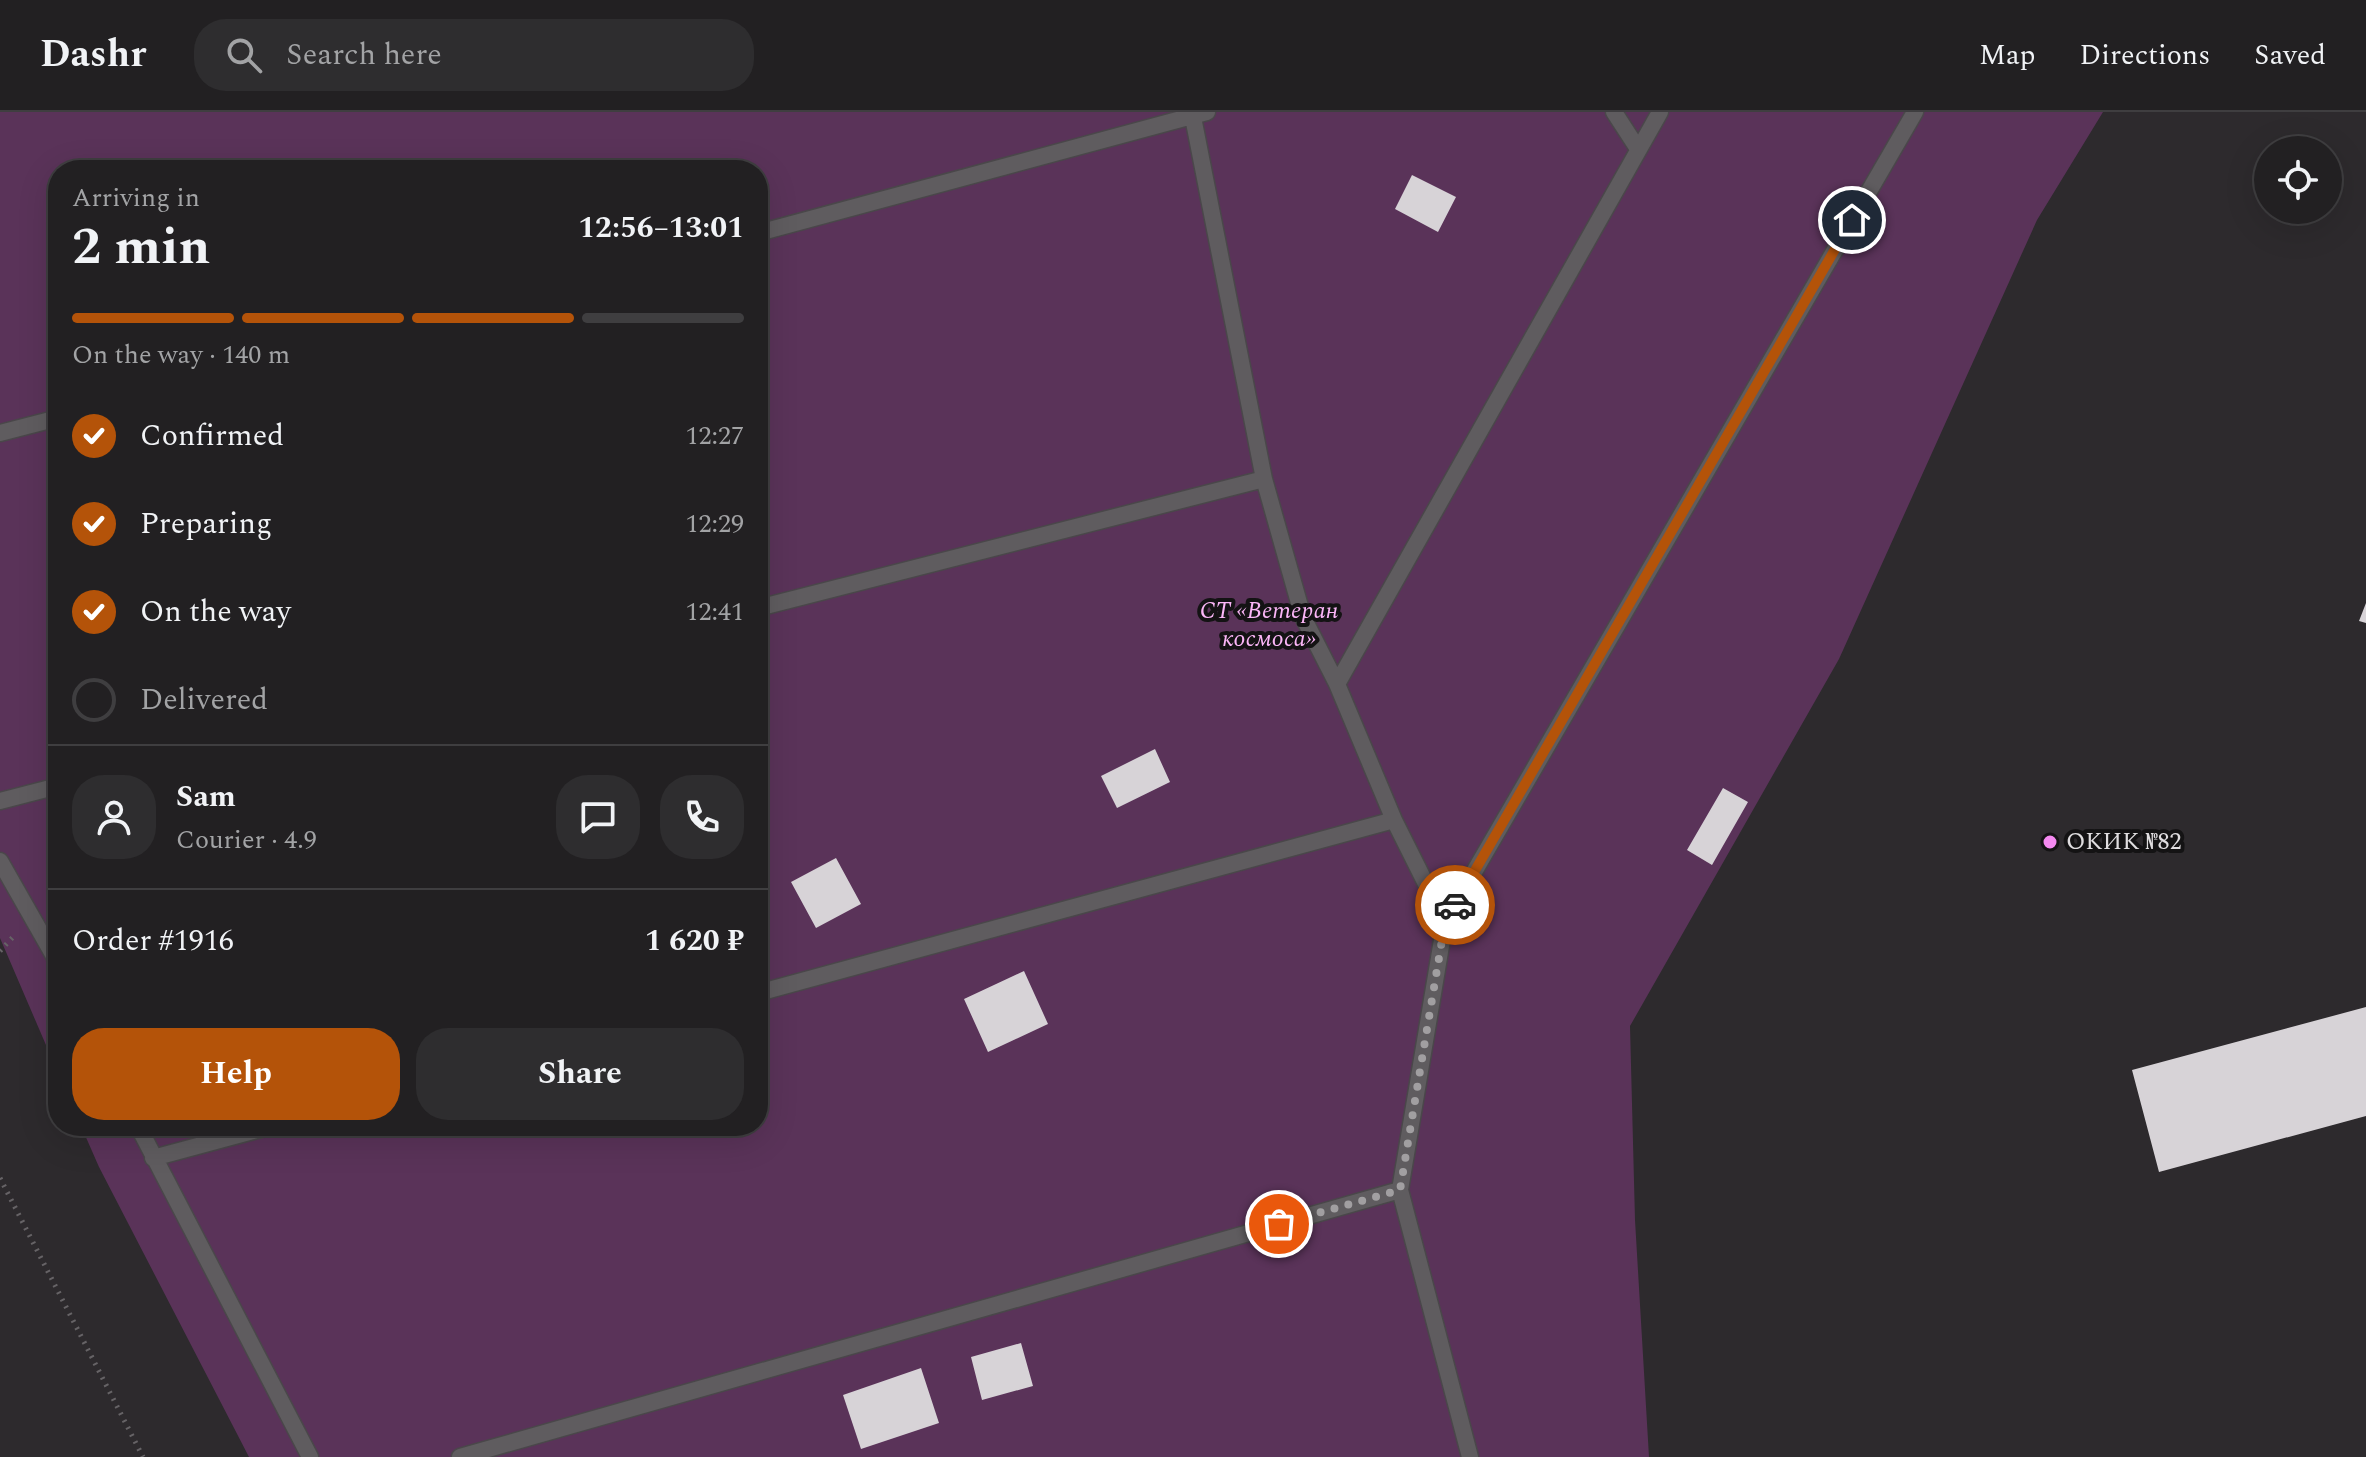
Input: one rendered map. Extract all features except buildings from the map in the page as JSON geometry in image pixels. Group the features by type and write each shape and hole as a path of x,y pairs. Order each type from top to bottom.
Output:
{"lane":[{"path":"1614,112 1638,149"},
{"path":"1337,684 1660,112"},
{"path":"1470,1457 1400,1190 1445,922 1915,112"},
{"path":"768,230 1198,114 1264,479 1303,617 1337,684 1394,820 1445,922"},
{"path":"0,433 48,421"},
{"path":"768,605 1264,479"},
{"path":"0,801 48,789"},
{"path":"768,990 1394,820"},
{"path":"0,861 48,945"},
{"path":"143,1136 310,1457"},
{"path":"153,1158 235,1136"},
{"path":"460,1457 1400,1190"}],"path":[{"path":"0,1178 143,1457"}],"green space":[{"name":"СТ «Ветеран космоса»","path":"0,112 2103,112 2037,220 1839,659 1630,1026 1635,1220 1649,1457 249,1457 85,1136 768,1136 768,160 48,160 48,1050 0,938"}],"way so far":[{"path":"1279,1224 1400,1190 1445,922 1455,905"}],"place":[{"name":"ОКИК №82","path":"2050,842"}],"route":[{"path":"1455,905 1852,220"}]}
